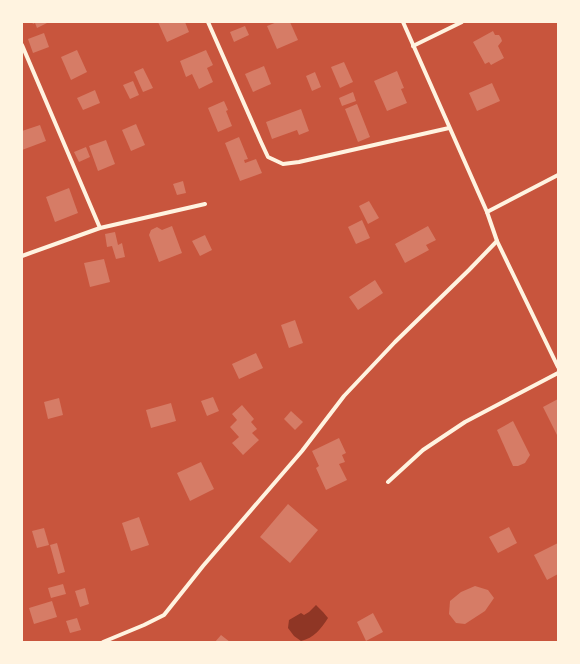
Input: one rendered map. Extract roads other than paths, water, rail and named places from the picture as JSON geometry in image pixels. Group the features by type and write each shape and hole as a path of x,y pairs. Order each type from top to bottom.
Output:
{"street":[{"path":"208,22 260,142 268,156 283,164 299,162 449,128"},
{"path":"403,22 486,212 497,241 558,368"},
{"path":"413,46 462,22"},
{"path":"22,45 100,228"},
{"path":"486,212 558,175"},
{"path":"22,256 100,228 204,204"},
{"path":"103,642 144,626 164,615 203,566 302,451 344,396 395,342 497,241"},
{"path":"388,482 423,450 465,422 558,373"}]}
